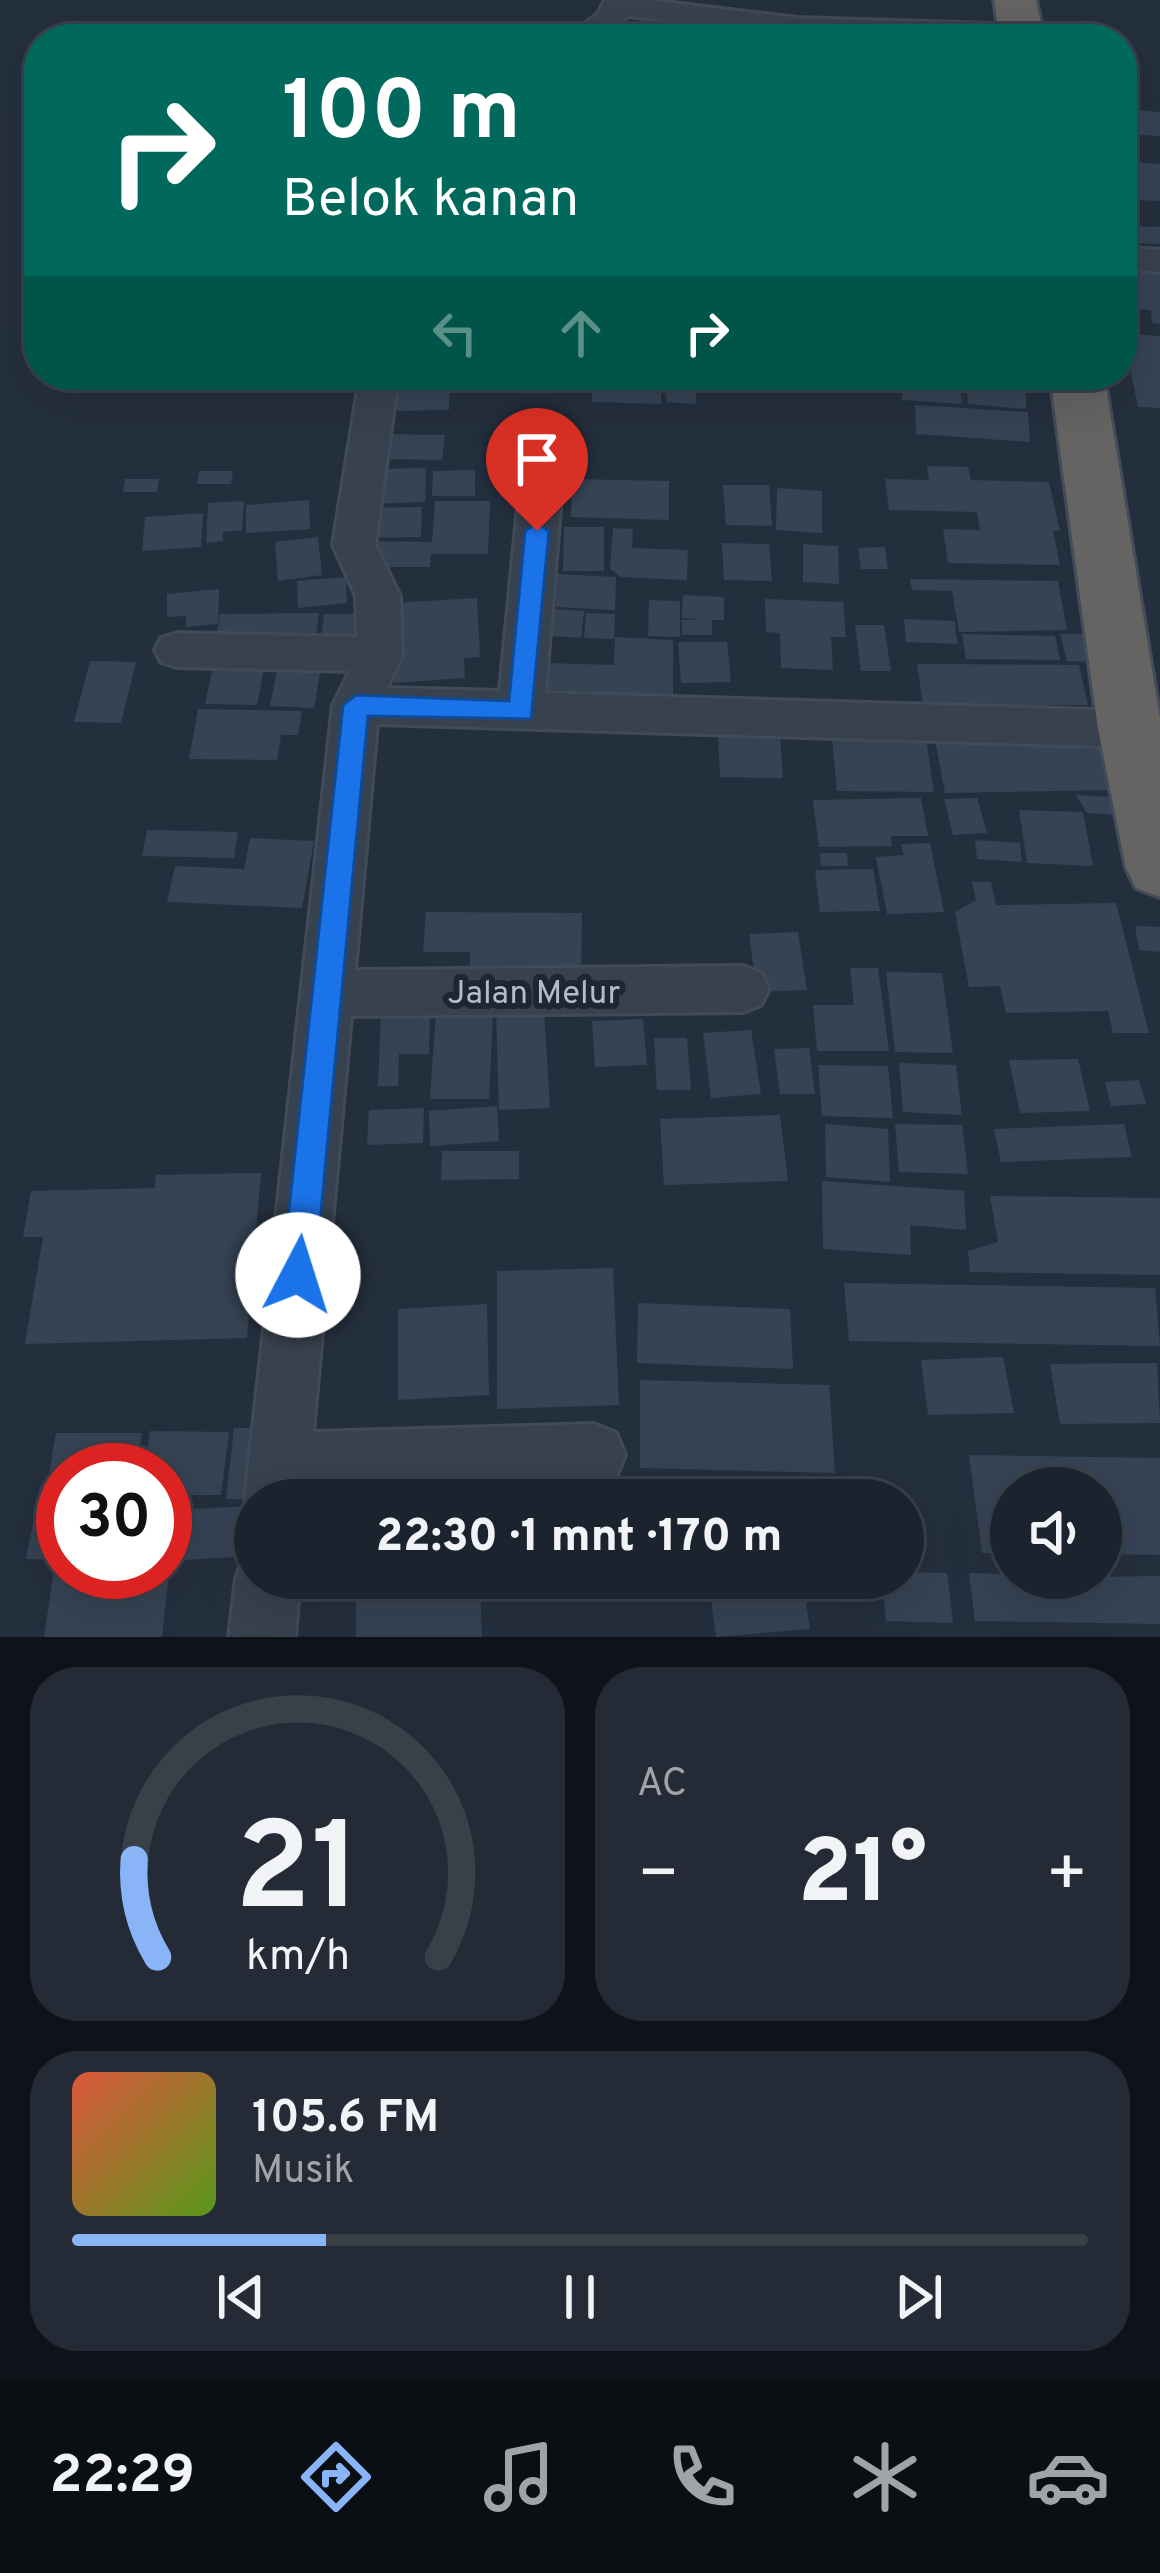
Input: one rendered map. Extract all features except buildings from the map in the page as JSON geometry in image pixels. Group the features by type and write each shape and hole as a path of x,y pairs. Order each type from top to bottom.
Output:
{"highway":[{"path":"1080,390 1138,700 1160,868"}],"street":[{"path":"620,3 776,24"},
{"path":"278,1479 356,705 380,655 378,596 353,545 377,390"},
{"path":"521,712 541,486"},
{"path":"177,650 380,655"},
{"path":"356,705 521,712 1138,700"},
{"name":"Jalan Melur","path":"325,993 742,989"},
{"path":"313,1479 594,1455"},
{"path":"262,1637 266,1599"}],"route":[{"path":"298,1275 356,705 521,712 537,531"}]}
